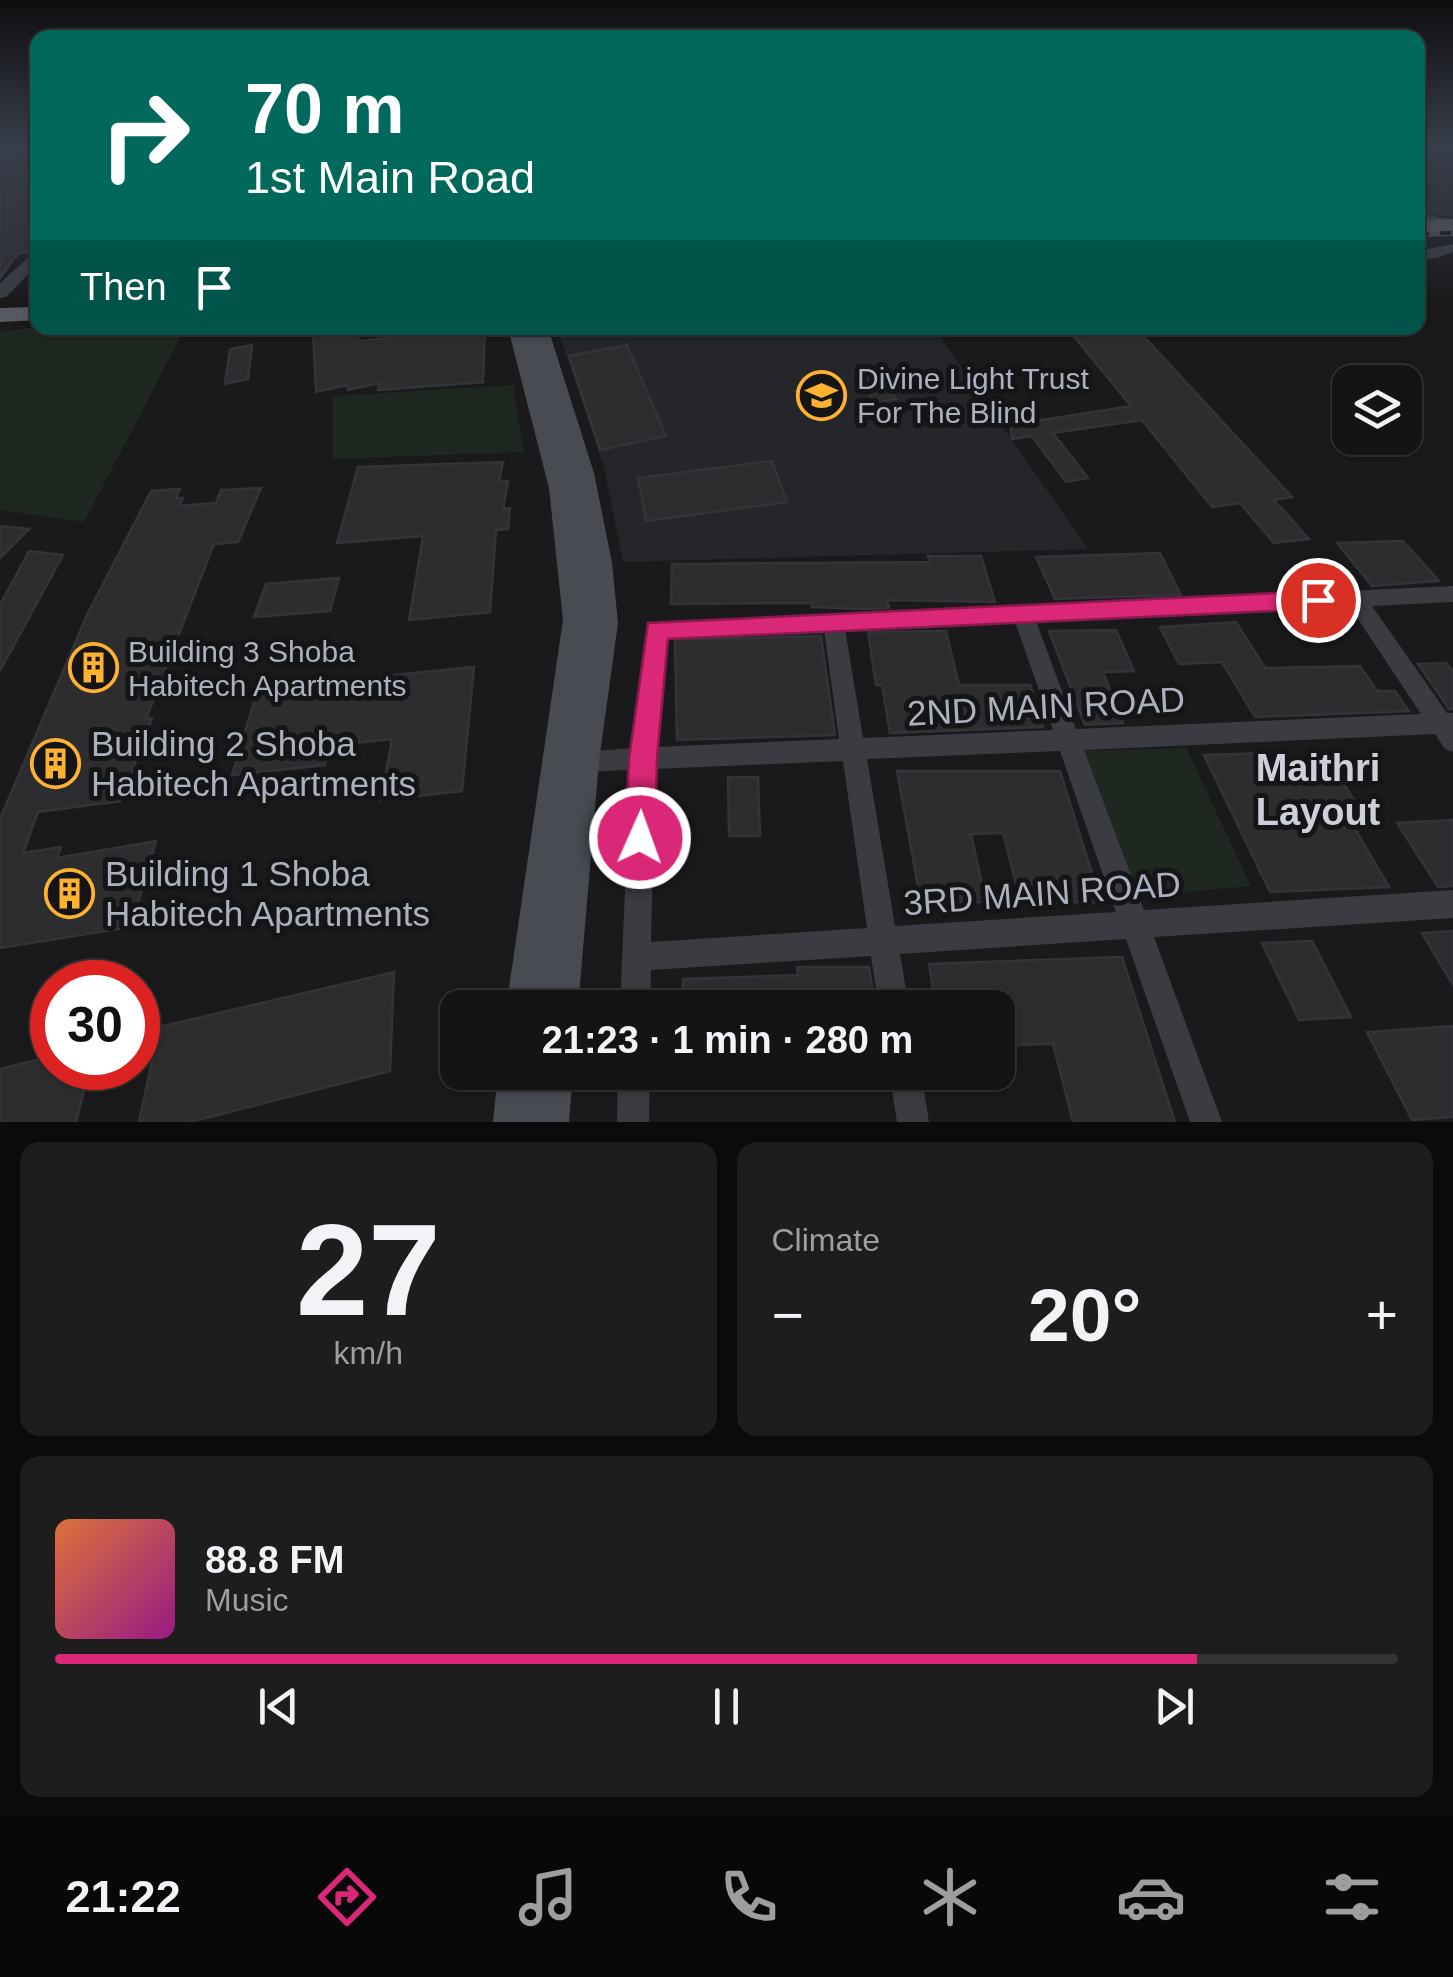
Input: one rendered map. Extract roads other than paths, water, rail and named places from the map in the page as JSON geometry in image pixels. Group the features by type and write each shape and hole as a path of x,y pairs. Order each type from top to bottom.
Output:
{"main road":[{"path":"1425,226 1453,225"},
{"path":"1425,238 1453,237"},
{"path":"0,315 30,314"},
{"path":"0,324 30,316"},
{"path":"520,335 562,488 590,621 582,761 559,990"},
{"path":"530,990 598,564 582,473 540,335"}],"street":[{"path":"1425,219 1453,225"},
{"path":"1425,255 1453,248"},
{"path":"0,293 30,262"},
{"path":"635,990 636,759 657,630 1453,594"},
{"path":"1355,598 1449,729"},
{"path":"1023,613 1206,1122"},
{"path":"833,622 891,990"},
{"name":"2ND MAIN ROAD","path":"582,761 1069,740 1449,729"},
{"name":"3RD MAIN ROAD","path":"636,957 1453,904"},
{"path":"634,1090 634,1122"},
{"path":"908,1090 913,1122"}],"railway":[{"path":"1425,234 1453,233"}],"place":[{"name":"Divine Light Trust For The Blind","path":"822,395"},
{"name":"Building 3 Shoba Habitech Apartments","path":"93,668"},
{"name":"Building 2 Shoba Habitech Apartments","path":"56,763"},
{"name":"Building 1 Shoba Habitech Apartments","path":"70,893"}],"district":[{"name":"Maithri Layout","path":"1318,790"}]}
